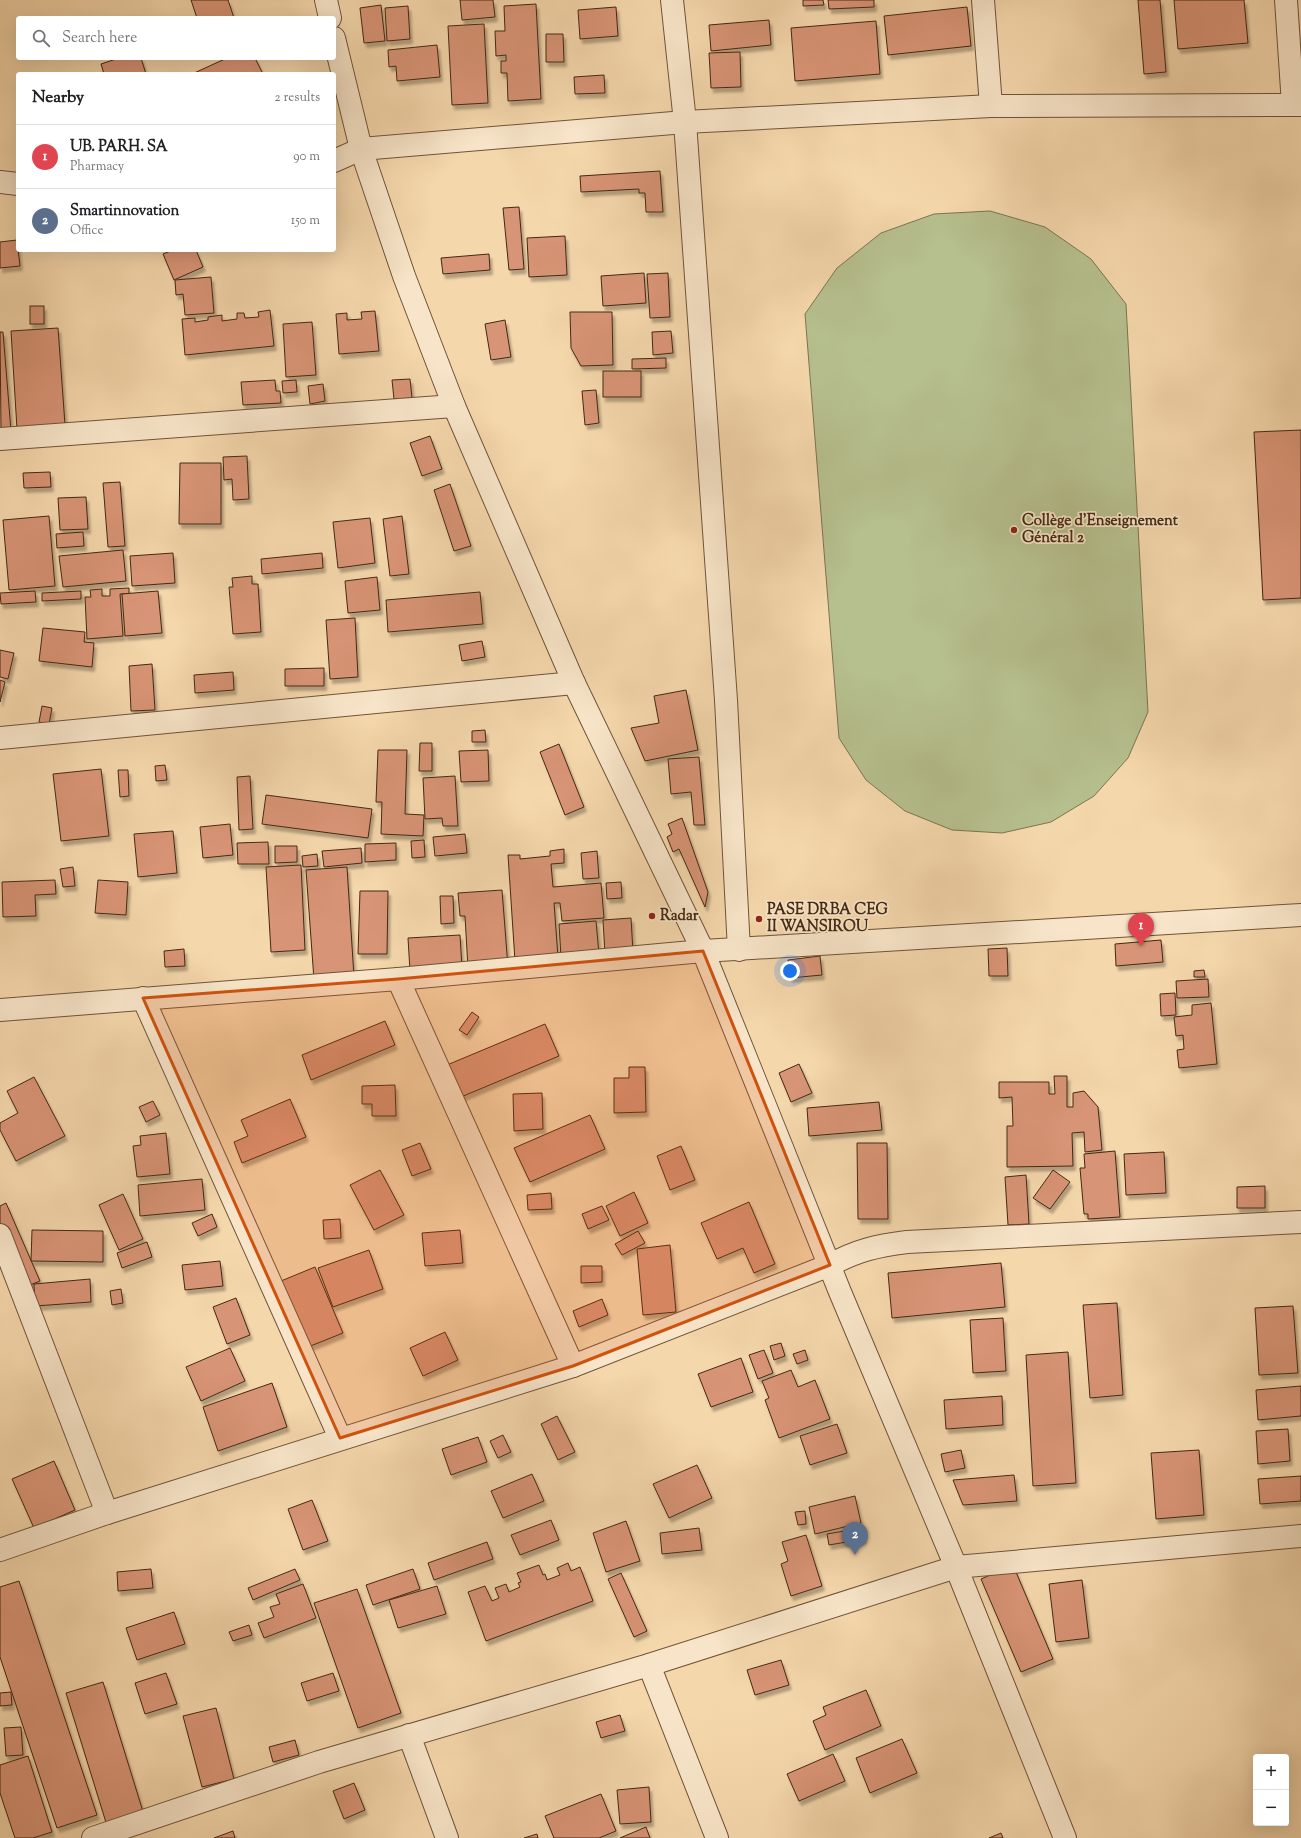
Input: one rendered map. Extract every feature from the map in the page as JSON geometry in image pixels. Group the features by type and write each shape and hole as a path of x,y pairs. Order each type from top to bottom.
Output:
{"street":[{"path":"326,0 330,16"},
{"path":"672,0 684,122 726,700 739,950"},
{"path":"984,0 991,106"},
{"path":"336,160 361,149 684,122 991,106 1297,105 1286,0"},
{"path":"336,46 361,149 404,276 454,406 574,683 703,951 830,1265 956,1567 1065,1838"},
{"path":"0,182 16,184"},
{"path":"0,439 454,406"},
{"path":"0,738 574,683"},
{"path":"0,1010 143,998 398,980 703,951 1301,915"},
{"path":"398,980 573,1366"},
{"path":"143,998 340,1438"},
{"path":"0,1550 106,1513 340,1438 573,1366 830,1265 849,1255 875,1246 907,1242 1301,1222"},
{"path":"0,1235 106,1513"},
{"path":"93,1838 319,1762 649,1665 956,1567 1301,1536"},
{"path":"649,1665 717,1838"},
{"path":"409,1735 447,1838"}],"highlighted area":[{"path":"703,951 830,1265 573,1366 340,1438 143,998 398,979"}],"green space":[{"path":"990,211 1045,227 1091,259 1126,304 1148,712 1128,758 1094,796 1051,822 1002,833 952,830 905,811 866,780 839,738 805,314 837,268 881,233 934,214"}],"building":[{"path":"191,0 228,0 233,16 196,16"},
{"path":"460,0 493,0 495,17 462,20"},
{"path":"803,0 823,0 824,5 803,6"},
{"path":"828,0 874,0 874,7 829,9"},
{"path":"1138,0 1160,0 1166,72 1144,74"},
{"path":"1174,0 1244,0 1248,43 1178,49"},
{"path":"536,4 541,99 508,101 507,73 501,73 501,61 506,61 506,55 496,56 495,31 505,31 504,6"},
{"path":"381,5 385,41 364,43 360,8"},
{"path":"408,6 410,39 387,41 385,8"},
{"path":"616,7 618,36 580,39 578,10"},
{"path":"967,7 971,46 888,55 884,16"},
{"path":"769,20 771,45 711,51 709,25"},
{"path":"876,21 880,74 795,81 791,28"},
{"path":"484,24 488,103 452,105 448,26"},
{"path":"546,34 563,34 564,62 546,62"},
{"path":"437,45 440,77 397,81 396,66 389,67 388,50"},
{"path":"740,52 741,87 711,88 709,53"},
{"path":"113,60 142,60 145,72 103,72 101,64"},
{"path":"223,60 256,60 262,72 196,72"},
{"path":"604,75 605,93 575,94 574,77"},
{"path":"660,171 663,212 646,212 645,193 639,193 639,189 581,192 580,176"},
{"path":"519,207 524,269 509,270 503,208"},
{"path":"565,236 567,275 529,277 527,238"},
{"path":"16,240 16,252 18,252 20,266 0,268 0,242"},
{"path":"168,252 197,252 203,267 174,280 163,254"},
{"path":"489,254 490,270 443,274 441,258"},
{"path":"644,273 646,303 603,306 601,276"},
{"path":"668,273 670,317 650,318 647,274"},
{"path":"211,277 214,313 185,315 183,294 176,295 175,280"},
{"path":"30,306 44,306 44,324 30,324"},
{"path":"270,310 274,346 185,355 182,319 195,318 195,322 208,320 208,317 222,315 222,321 237,319 237,313 244,313 245,318 259,317 258,312"},
{"path":"375,311 379,351 339,354 336,314 347,313 347,320 362,319 361,312"},
{"path":"570,312 612,312 613,365 581,366 571,348"},
{"path":"505,320 511,357 491,360 485,324"},
{"path":"312,322 316,375 286,377 283,324"},
{"path":"58,328 65,425 17,429 11,331"},
{"path":"671,331 673,353 653,355 652,332"},
{"path":"0,332 3,332 11,431 1,432"},
{"path":"666,358 666,368 632,369 632,359"},
{"path":"603,371 641,371 641,397 603,397"},
{"path":"410,379 412,398 394,399 392,380"},
{"path":"275,380 276,391 280,391 281,403 243,405 241,382"},
{"path":"296,380 297,392 283,393 282,381"},
{"path":"323,384 325,401 310,404 308,386"},
{"path":"596,390 599,423 585,425 582,391"},
{"path":"1301,430 1301,598 1263,600 1254,432"},
{"path":"430,436 442,469 422,476 410,443"},
{"path":"247,456 249,499 233,500 232,479 224,480 223,457"},
{"path":"180,463 221,463 221,524 179,524"},
{"path":"50,472 51,487 24,488 23,473"},
{"path":"120,482 125,546 108,547 103,483"},
{"path":"450,484 471,546 454,551 434,490"},
{"path":"86,497 88,529 60,530 58,498"},
{"path":"49,516 55,586 9,590 3,520"},
{"path":"402,516 409,574 390,576 383,519"},
{"path":"370,518 375,563 338,568 333,522"},
{"path":"83,532 84,546 57,548 56,534"},
{"path":"123,550 126,581 63,587 59,556"},
{"path":"173,553 175,583 132,586 130,556"},
{"path":"322,553 323,568 262,574 261,559"},
{"path":"252,576 252,584 258,584 261,632 233,634 229,587 233,587 232,578"},
{"path":"377,577 380,610 348,613 345,581"},
{"path":"129,588 129,594 120,594 123,636 87,639 85,597 91,597 90,590 102,589 102,596 110,596 110,589"},
{"path":"35,591 36,602 1,604 0,593"},
{"path":"81,591 81,599 42,601 42,593"},
{"path":"158,591 162,633 125,636 122,594"},
{"path":"480,592 483,624 388,632 386,600"},
{"path":"355,618 358,677 330,679 326,620"},
{"path":"43,628 85,632 84,642 94,643 92,667 39,661"},
{"path":"482,641 485,657 462,661 459,645"},
{"path":"0,650 14,653 8,679 0,677"},
{"path":"152,664 155,710 131,711 129,666"},
{"path":"324,668 324,686 285,686 285,669"},
{"path":"233,672 234,690 195,693 194,675"},
{"path":"0,680 5,682 0,702"},
{"path":"686,690 698,750 645,761 631,728 659,723 654,696"},
{"path":"42,706 52,708 49,724 39,722"},
{"path":"485,730 486,742 472,742 472,731"},
{"path":"420,743 432,743 432,771 419,771"},
{"path":"559,744 584,807 565,815 540,752"},
{"path":"378,750 407,750 405,814 424,815 423,836 381,834 382,802 376,802"},
{"path":"488,750 489,781 461,782 459,751"},
{"path":"699,757 705,825 694,825 691,792 671,794 668,759"},
{"path":"165,765 167,780 156,781 155,766"},
{"path":"101,769 109,836 61,841 53,774"},
{"path":"118,770 128,770 129,796 120,797"},
{"path":"250,776 253,829 239,830 237,777"},
{"path":"455,776 458,826 443,826 442,818 425,819 423,778"},
{"path":"266,795 372,809 368,838 262,824"},
{"path":"682,818 708,892 705,907 679,849 673,852 667,837 672,834 668,824"},
{"path":"230,824 233,855 203,858 200,827"},
{"path":"173,831 177,873 138,877 134,834"},
{"path":"465,834 467,853 435,856 433,837"},
{"path":"424,840 425,857 412,858 411,841"},
{"path":"268,842 269,864 238,864 237,843"},
{"path":"396,843 396,860 365,862 365,844"},
{"path":"275,846 297,846 297,862 275,863"},
{"path":"361,848 362,863 324,867 322,851"},
{"path":"564,849 564,863 551,864 553,887 601,883 604,918 562,921 560,903 554,903 558,957 515,961 508,855 520,855 520,859 550,856 550,851"},
{"path":"597,851 599,878 583,879 581,853"},
{"path":"317,854 318,866 303,867 302,856"},
{"path":"301,865 305,950 271,952 266,867"},
{"path":"73,867 75,886 63,887 60,869"},
{"path":"347,867 354,977 314,980 306,870"},
{"path":"55,880 56,894 35,895 36,916 3,917 2,882"},
{"path":"98,880 128,882 126,915 95,913"},
{"path":"621,882 622,898 607,899 606,883"},
{"path":"502,890 508,967 468,969 465,916 460,916 458,893"},
{"path":"360,891 388,891 387,954 358,954"},
{"path":"440,896 453,896 454,923 441,924"},
{"path":"631,918 633,952 605,954 603,920"},
{"path":"596,921 599,954 561,957 559,924"},
{"path":"460,935 462,968 410,971 408,938"},
{"path":"1161,940 1163,962 1116,966 1115,944"},
{"path":"1007,948 1008,976 989,976 988,949"},
{"path":"184,949 185,966 165,967 164,951"},
{"path":"820,956 822,975 790,978 788,960"},
{"path":"1204,970 1205,977 1194,977 1194,971"},
{"path":"1208,979 1209,997 1177,998 1176,981"},
{"path":"1175,993 1176,1015 1161,1016 1160,994"},
{"path":"1211,1003 1217,1064 1179,1068 1177,1050 1184,1049 1183,1035 1176,1036 1174,1017 1192,1015 1192,1005"},
{"path":"472,1012 479,1017 467,1035 459,1030"},
{"path":"385,1021 395,1045 311,1080 302,1055"},
{"path":"545,1024 559,1056 461,1097 447,1065"},
{"path":"799,1064 812,1093 791,1102 779,1073"},
{"path":"629,1067 645,1067 646,1112 614,1113 614,1078 629,1078"},
{"path":"1054,1076 1067,1076 1067,1107 1073,1107 1073,1093 1084,1091 1098,1107 1102,1150 1085,1152 1084,1132 1072,1133 1073,1166 1007,1167 1007,1126 1013,1126 1012,1097 999,1098 999,1082 1049,1082 1049,1094 1055,1094"},
{"path":"34,1077 65,1136 16,1161 0,1130 0,1123 18,1113 7,1091"},
{"path":"395,1085 396,1116 372,1116 372,1104 362,1104 362,1086"},
{"path":"542,1093 543,1129 514,1131 513,1094"},
{"path":"290,1099 306,1137 242,1163 234,1142 248,1136 241,1120"},
{"path":"153,1101 160,1115 146,1122 139,1107"},
{"path":"879,1102 882,1130 809,1136 807,1108"},
{"path":"590,1115 605,1149 530,1182 514,1148"},
{"path":"166,1133 170,1174 137,1177 133,1146 141,1145 140,1136"},
{"path":"420,1143 431,1169 412,1176 402,1150"},
{"path":"857,1143 887,1143 888,1219 858,1219"},
{"path":"681,1146 695,1180 670,1190 657,1156"},
{"path":"1115,1151 1120,1217 1088,1219 1088,1214 1084,1214 1080,1168 1085,1168 1084,1154"},
{"path":"1164,1152 1166,1193 1126,1195 1124,1154"},
{"path":"380,1170 404,1215 374,1230 350,1185"},
{"path":"1053,1170 1070,1182 1050,1209 1033,1198"},
{"path":"1026,1175 1029,1224 1008,1225 1005,1177"},
{"path":"202,1179 205,1210 140,1216 138,1185"},
{"path":"1265,1186 1265,1208 1237,1208 1237,1187"},
{"path":"634,1192 648,1223 620,1236 606,1206"},
{"path":"551,1193 552,1209 528,1210 527,1195"},
{"path":"123,1194 143,1239 119,1250 99,1205"},
{"path":"749,1202 775,1264 754,1273 743,1248 717,1259 701,1223"},
{"path":"6,1203 40,1281 25,1287 0,1227 0,1206"},
{"path":"602,1206 609,1220 588,1229 582,1214"},
{"path":"212,1214 217,1227 198,1236 192,1223"},
{"path":"340,1219 341,1238 324,1239 323,1220"},
{"path":"32,1230 103,1231 103,1262 31,1261"},
{"path":"460,1230 463,1263 425,1266 422,1233"},
{"path":"638,1231 645,1243 622,1255 615,1244"},
{"path":"147,1242 152,1257 122,1268 117,1253"},
{"path":"670,1245 676,1312 643,1315 637,1249"},
{"path":"369,1250 383,1289 333,1307 318,1268"},
{"path":"220,1261 223,1286 185,1290 182,1265"},
{"path":"1001,1263 1005,1307 892,1318 888,1273"},
{"path":"581,1266 602,1266 602,1282 581,1283"},
{"path":"315,1267 343,1333 308,1347 281,1281"},
{"path":"90,1279 91,1302 35,1306 34,1284"},
{"path":"121,1289 123,1303 112,1305 110,1291"},
{"path":"236,1298 250,1335 227,1344 213,1307"},
{"path":"602,1299 608,1315 579,1327 573,1311"},
{"path":"1117,1303 1123,1395 1090,1398 1083,1305"},
{"path":"1293,1306 1298,1373 1259,1375 1255,1308"},
{"path":"1003,1318 1006,1371 973,1373 970,1320"},
{"path":"445,1332 458,1360 423,1376 410,1348"},
{"path":"781,1343 785,1356 774,1360 770,1346"},
{"path":"230,1348 245,1381 201,1401 186,1367"},
{"path":"764,1350 773,1373 758,1379 749,1355"},
{"path":"805,1350 808,1360 797,1364 793,1354"},
{"path":"1068,1352 1076,1483 1033,1486 1026,1355"},
{"path":"741,1358 753,1392 711,1407 698,1374"},
{"path":"791,1370 798,1387 815,1380 830,1419 779,1438 765,1400 769,1398 762,1381"},
{"path":"272,1383 287,1427 218,1451 203,1407"},
{"path":"1301,1386 1301,1416 1258,1420 1256,1390"},
{"path":"1002,1396 1003,1425 946,1429 944,1400"},
{"path":"557,1416 575,1452 558,1460 541,1424"},
{"path":"837,1424 847,1453 810,1465 800,1436"},
{"path":"1288,1429 1290,1461 1258,1464 1256,1431"},
{"path":"503,1435 511,1452 498,1458 490,1441"},
{"path":"478,1437 487,1462 451,1475 442,1449"},
{"path":"961,1450 965,1468 945,1472 941,1454"},
{"path":"1199,1450 1204,1515 1156,1519 1151,1453"},
{"path":"54,1461 75,1510 34,1528 12,1479"},
{"path":"697,1465 712,1498 669,1518 653,1484"},
{"path":"532,1474 544,1501 503,1518 491,1491"},
{"path":"1014,1475 1017,1501 963,1505 953,1480"},
{"path":"1301,1476 1301,1501 1260,1504 1258,1479"},
{"path":"855,1496 861,1523 815,1534 809,1507"},
{"path":"312,1500 328,1541 303,1550 288,1509"},
{"path":"805,1511 806,1524 798,1525 795,1512"},
{"path":"551,1520 559,1540 520,1555 511,1535"},
{"path":"626,1521 640,1561 606,1572 593,1533"},
{"path":"699,1528 702,1550 662,1554 660,1533"},
{"path":"862,1528 864,1539 829,1545 827,1534"},
{"path":"806,1535 822,1586 791,1596 781,1564 788,1561 782,1542"},
{"path":"487,1542 493,1559 434,1580 428,1563"},
{"path":"568,1563 571,1571 580,1567 593,1601 486,1641 468,1592 485,1586 492,1601 499,1598 495,1588 506,1584 509,1592 520,1587 518,1583 521,1582 517,1573 539,1565 547,1580 560,1575 557,1568"},
{"path":"1013,1565 1053,1659 1021,1672 981,1579"},
{"path":"151,1569 153,1588 118,1591 117,1572"},
{"path":"295,1569 300,1580 253,1600 248,1588"},
{"path":"413,1569 420,1589 373,1605 366,1585"},
{"path":"621,1573 647,1631 634,1637 608,1579"},
{"path":"1082,1580 1089,1638 1056,1642 1049,1584"},
{"path":"19,1581 97,1815 57,1828 0,1657 0,1587"},
{"path":"303,1584 316,1618 264,1638 258,1623 274,1617 270,1607 280,1604 276,1594"},
{"path":"437,1586 446,1614 398,1628 389,1600"},
{"path":"357,1589 401,1713 358,1728 314,1603"},
{"path":"174,1612 185,1644 137,1660 126,1628"},
{"path":"249,1625 252,1635 233,1641 229,1632"},
{"path":"781,1660 789,1685 755,1695 747,1670"},
{"path":"166,1673 177,1704 145,1714 135,1683"},
{"path":"333,1673 339,1691 307,1701 301,1683"},
{"path":"103,1682 145,1818 108,1829 66,1693"},
{"path":"866,1690 881,1726 825,1750 813,1721 826,1715 823,1707"},
{"path":"11,1692 12,1705 0,1706 0,1693"},
{"path":"216,1708 234,1779 202,1787 183,1716"},
{"path":"620,1715 625,1731 601,1738 596,1722"},
{"path":"21,1727 23,1755 6,1756 4,1728"},
{"path":"902,1739 917,1773 870,1793 856,1758"},
{"path":"295,1740 299,1755 273,1762 269,1747"},
{"path":"833,1754 845,1781 799,1801 787,1774"},
{"path":"28,1756 52,1832 33,1838 15,1838 0,1793 0,1765"},
{"path":"354,1783 365,1810 344,1819 333,1791"},
{"path":"649,1787 651,1822 620,1824 617,1790"},
{"path":"601,1794 616,1831 599,1838 554,1838 545,1816"},
{"path":"646,1827 650,1838 620,1838"},
{"path":"233,1831 235,1838 214,1838"},
{"path":"1001,1833 1003,1838 989,1838"},
{"path":"537,1834 538,1838 524,1838"}],"place":[{"name":"Collège d'Enseignement Général 2","path":"1014,530"},
{"name":"Radar","path":"652,916"},
{"name":"PASE DRBA CEG II WANSIROU","path":"759,919"},
{"name":"UB. PARH. SA","path":"1141,946"},
{"name":"Smartinnovation","path":"855,1555"}]}
